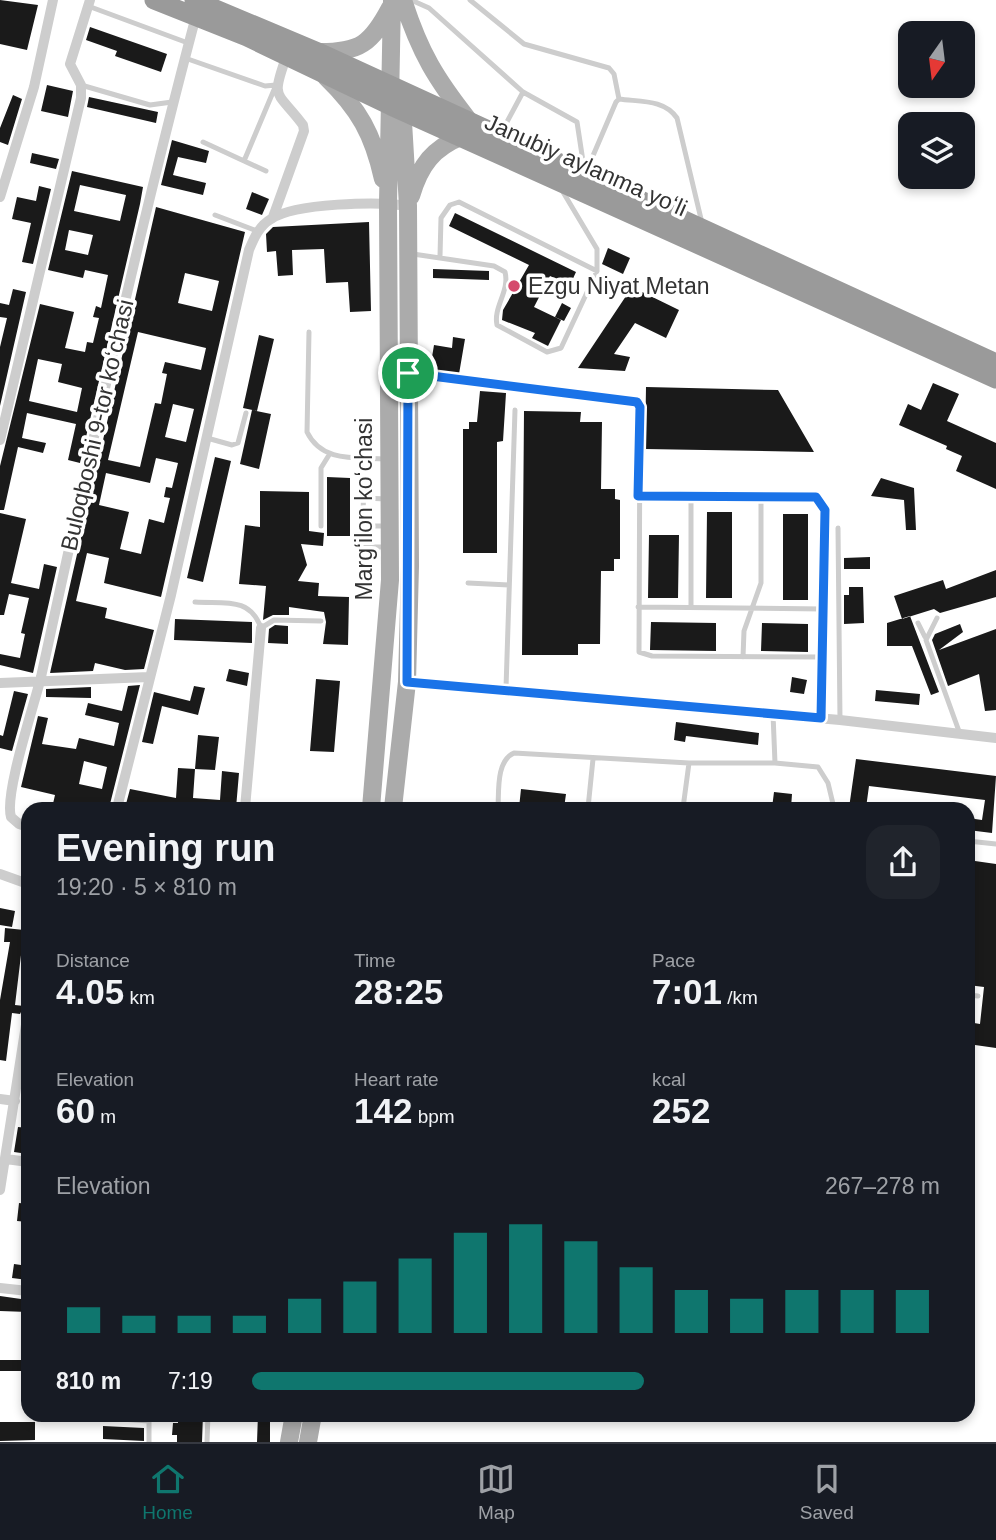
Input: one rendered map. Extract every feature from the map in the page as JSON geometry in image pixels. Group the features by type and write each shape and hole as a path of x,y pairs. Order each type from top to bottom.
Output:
{"highway":[{"name":"Janubiy aylanma yoʻli","path":"154,0 195,8 318,61 466,129 554,177 996,379"},
{"name":"Janubiy aylanma yoʻli","path":"195,8 287,55 318,61"},
{"name":"Janubiy aylanma yoʻli","path":"466,129 500,136 996,363"}],"main road":[{"path":"388,203 378,157 358,110 318,61 361,46 377,33 397,1"},
{"path":"397,1 434,76 466,129 432,152 422,166 408,206"},
{"name":"Margʻilon koʻchasi","path":"372,802 385,672 390,547 388,203 396,99 397,1"},
{"name":"Margʻilon koʻchasi","path":"394,802 407,682 408,206 396,99"},
{"path":"289,1442 293,1422"},
{"path":"308,1442 312,1422"}],"street":[{"path":"0,197 34,86 53,0"},
{"path":"0,440 75,122 81,85 70,64 89,3"},
{"name":"Buloqboshi 9-tor koʻchasi","path":"21,825 9,811 40,682 96,420 195,8"},
{"path":"118,802 207,438 249,250 257,231 273,217 304,131 298,118 285,107 276,85 287,55"},
{"path":"273,217 324,206 388,203 408,206"},
{"path":"246,802 261,628"},
{"path":"0,683 149,677"},
{"path":"407,682 506,688 821,718 996,738"},
{"path":"0,874 21,882"},
{"path":"0,1191 21,1065"},
{"path":"0,1099 15,1101"},
{"path":"6,1159 21,1160"},
{"path":"0,1289 21,1290"}],"lane":[{"path":"411,0 429,8 523,92 577,121 585,174"},
{"path":"470,0 524,44 609,68 614,74 619,99 585,174"},
{"path":"89,3 188,43"},
{"path":"185,58 265,86 276,85 244,161"},
{"path":"81,85 150,106 173,102"},
{"path":"500,136 523,92"},
{"path":"619,99 662,104 670,108 677,118 704,229"},
{"path":"203,142 266,170"},
{"path":"408,253 494,266 505,272 508,281 496,318 497,325 547,352 561,348 597,271 597,249 554,177"},
{"path":"440,256 441,218 450,205 459,202 597,271"},
{"path":"215,215 257,231"},
{"path":"309,332 307,432 313,443 329,455 390,459"},
{"path":"408,373 637,402 640,407 638,640 643,655 822,657"},
{"path":"506,688 515,410"},
{"path":"207,438 235,444 246,413"},
{"path":"321,526 321,468 329,455"},
{"path":"361,588 364,479"},
{"path":"638,496 816,497 824,505 821,718"},
{"path":"691,496 691,607"},
{"path":"743,657 744,631 755,608 761,583 761,496"},
{"path":"363,498 390,499"},
{"path":"362,526 390,526"},
{"path":"838,528 839,720"},
{"path":"361,547 390,547"},
{"path":"468,583 509,584"},
{"path":"195,602 247,606 255,614 261,628 274,620 321,621"},
{"path":"638,607 823,609"},
{"path":"926,640 937,618"},
{"path":"918,623 960,734"},
{"path":"772,714 775,764"},
{"path":"499,802 506,757 514,753 593,759 818,767 828,783 833,802"},
{"path":"589,802 593,759"},
{"path":"684,802 689,763"},
{"path":"975,842 996,844"},
{"path":"149,1422 149,1442"},
{"path":"207,1442 208,1422"}],"building":[{"path":"0,0 38,5 27,50 0,44"},
{"path":"90,27 167,54 161,72 115,56 117,51 86,40"},
{"path":"47,85 73,91 68,117 41,111"},
{"path":"13,95 22,99 8,145 0,142 0,128"},
{"path":"89,97 158,112 156,123 87,107"},
{"path":"172,140 209,151 206,163 178,157 173,175 206,183 203,195 161,185"},
{"path":"32,153 59,159 56,169 30,163"},
{"path":"72,171 143,187 80,463 68,460 76,424 27,413 22,438 46,443 43,453 18,447 4,510 0,510 0,466 40,304 74,312 65,348 85,352 87,342 93,343 99,318 93,317 96,306 101,308 108,275 85,270 83,278 48,270","holes":["80,185 126,195 120,221 74,211","69,230 93,235 88,255 65,250","38,359 62,364 58,382 82,388 77,412 29,401"]},
{"path":"39,186 51,189 33,264 22,262 31,223 12,219 17,197 36,201"},
{"path":"252,192 269,199 262,215 246,209"},
{"path":"156,207 245,232 161,597 104,583 109,558 87,553 76,601 107,608 105,618 154,630 144,669 125,670 95,663 93,671 50,673","holes":["185,273 219,281 212,311 178,303","138,332 206,348 201,370 165,362 162,373 167,374 161,404 155,403 140,467 108,460","173,404 194,409 186,442 165,437","156,458 178,463 172,488 166,487 164,497 170,498 164,523 149,519 141,554 120,549 129,512 99,505 106,473 150,483"]},
{"path":"455,213 576,272 570,285 550,276 534,307 561,320 548,346 532,338 535,333 502,320 503,310 529,265 449,226"},
{"path":"369,222 371,311 350,312 348,282 326,283 324,249 292,250 293,275 278,276 276,251 267,252 266,234 273,227"},
{"path":"608,248 630,258 623,274 602,264"},
{"path":"433,269 489,271 489,280 433,278"},
{"path":"632,287 679,310 666,338 635,323 614,354 630,357 625,371 578,368"},
{"path":"13,289 26,292 0,406 0,347 7,318 0,317 0,303 9,305"},
{"path":"562,303 571,308 564,321 555,317"},
{"path":"259,335 274,339 257,411 243,408"},
{"path":"453,337 465,339 459,374 430,369 434,345 452,348"},
{"path":"933,383 959,394 947,421 996,443 996,489 956,471 962,456 946,449 947,446 899,425 908,404 921,410"},
{"path":"646,387 778,390 814,452 645,449"},
{"path":"480,391 506,393 503,441 497,442 497,553 463,553 463,429 469,429 469,422 477,422"},
{"path":"252,410 271,414 259,469 240,464"},
{"path":"524,411 581,412 580,422 602,422 601,489 615,489 615,499 620,500 620,559 614,559 614,571 601,571 600,644 578,644 578,655 522,655"},
{"path":"215,457 231,461 203,582 187,578"},
{"path":"327,477 350,478 350,536 327,536"},
{"path":"881,478 914,488 916,530 906,530 904,500 871,496"},
{"path":"260,491 309,492 309,531 324,533 323,546 301,544 307,565 298,581 319,583 318,596 349,597 348,645 323,644 326,622 324,612 289,607 289,615 273,615 263,620 266,586 239,584 245,525 260,527"},
{"path":"707,512 732,512 732,598 706,598"},
{"path":"0,513 26,519 11,583 39,589 44,564 57,567 33,673 0,665 0,654 20,658 25,634 21,633 29,598 9,594 4,615 0,615"},
{"path":"783,514 808,514 808,600 783,600"},
{"path":"649,535 679,535 678,598 648,598"},
{"path":"870,557 870,569 844,569 844,558"},
{"path":"996,570 996,597 940,613 934,609 902,619 894,596 943,580 946,589"},
{"path":"849,587 863,587 864,623 844,624 844,595 849,595"},
{"path":"910,616 939,692 931,695 912,646 887,646 887,623"},
{"path":"175,619 252,622 252,643 174,640"},
{"path":"651,622 716,623 716,651 650,650"},
{"path":"762,623 808,624 808,652 761,651"},
{"path":"960,624 963,632 939,650 996,629 996,710 985,711 979,674 948,686 932,640 935,634"},
{"path":"275,625 288,626 288,644 268,643 269,629"},
{"path":"229,669 249,673 247,686 226,681"},
{"path":"792,677 807,680 804,694 790,692"},
{"path":"316,679 340,681 334,752 310,751"},
{"path":"140,685 111,802 53,802 55,795 21,787 38,716 48,718 42,744 76,749 79,738 114,746 119,723 85,715 88,703 122,711 128,686","holes":["84,761 107,767 102,789 79,784"]},
{"path":"194,686 205,688 198,715 162,706 153,744 142,742 154,692 190,701"},
{"path":"91,687 91,698 46,697 46,689"},
{"path":"876,690 920,694 919,705 875,701"},
{"path":"14,691 28,694 12,751 0,748 0,735 3,736"},
{"path":"676,722 759,733 758,745 686,736 685,742 674,740"},
{"path":"198,735 219,737 215,770 195,769"},
{"path":"856,759 996,776 992,833 975,831 975,819 982,820 985,800 869,786 867,802 850,802"},
{"path":"178,768 195,769 193,798 220,800 222,771 239,773 237,802 127,802 130,789 176,798"},
{"path":"521,789 566,794 565,802 520,802"},
{"path":"774,792 792,794 791,802 773,802"},
{"path":"975,861 996,864 996,1048 975,1045 975,1023 980,1024 984,987 975,986"},
{"path":"0,908 15,911 12,927 0,925"},
{"path":"5,928 21,930 15,1005 21,1006 21,1012 12,1013 6,1061 0,1060 0,1000 10,942 4,942"},
{"path":"18,1127 21,1127 21,1153 14,1152"},
{"path":"19,1203 21,1203 21,1221 17,1221"},
{"path":"14,1264 21,1265 21,1279 12,1278"},
{"path":"0,1296 21,1299 21,1312 0,1311"},
{"path":"0,1360 21,1360 21,1371 0,1371"},
{"path":"0,1422 35,1422 35,1440 0,1441"},
{"path":"203,1422 202,1442 177,1442 177,1435 172,1435 173,1423"},
{"path":"258,1422 270,1422 270,1442 257,1442"},
{"path":"103,1426 144,1428 144,1441 103,1439"}],"place":[{"name":"Ezgu Niyat Metan","path":"514,286"}],"route":[{"path":"408,373 637,402 640,407 638,496 816,497 821,500 825,510 821,718 506,688 407,682 410,566 408,373"}]}
